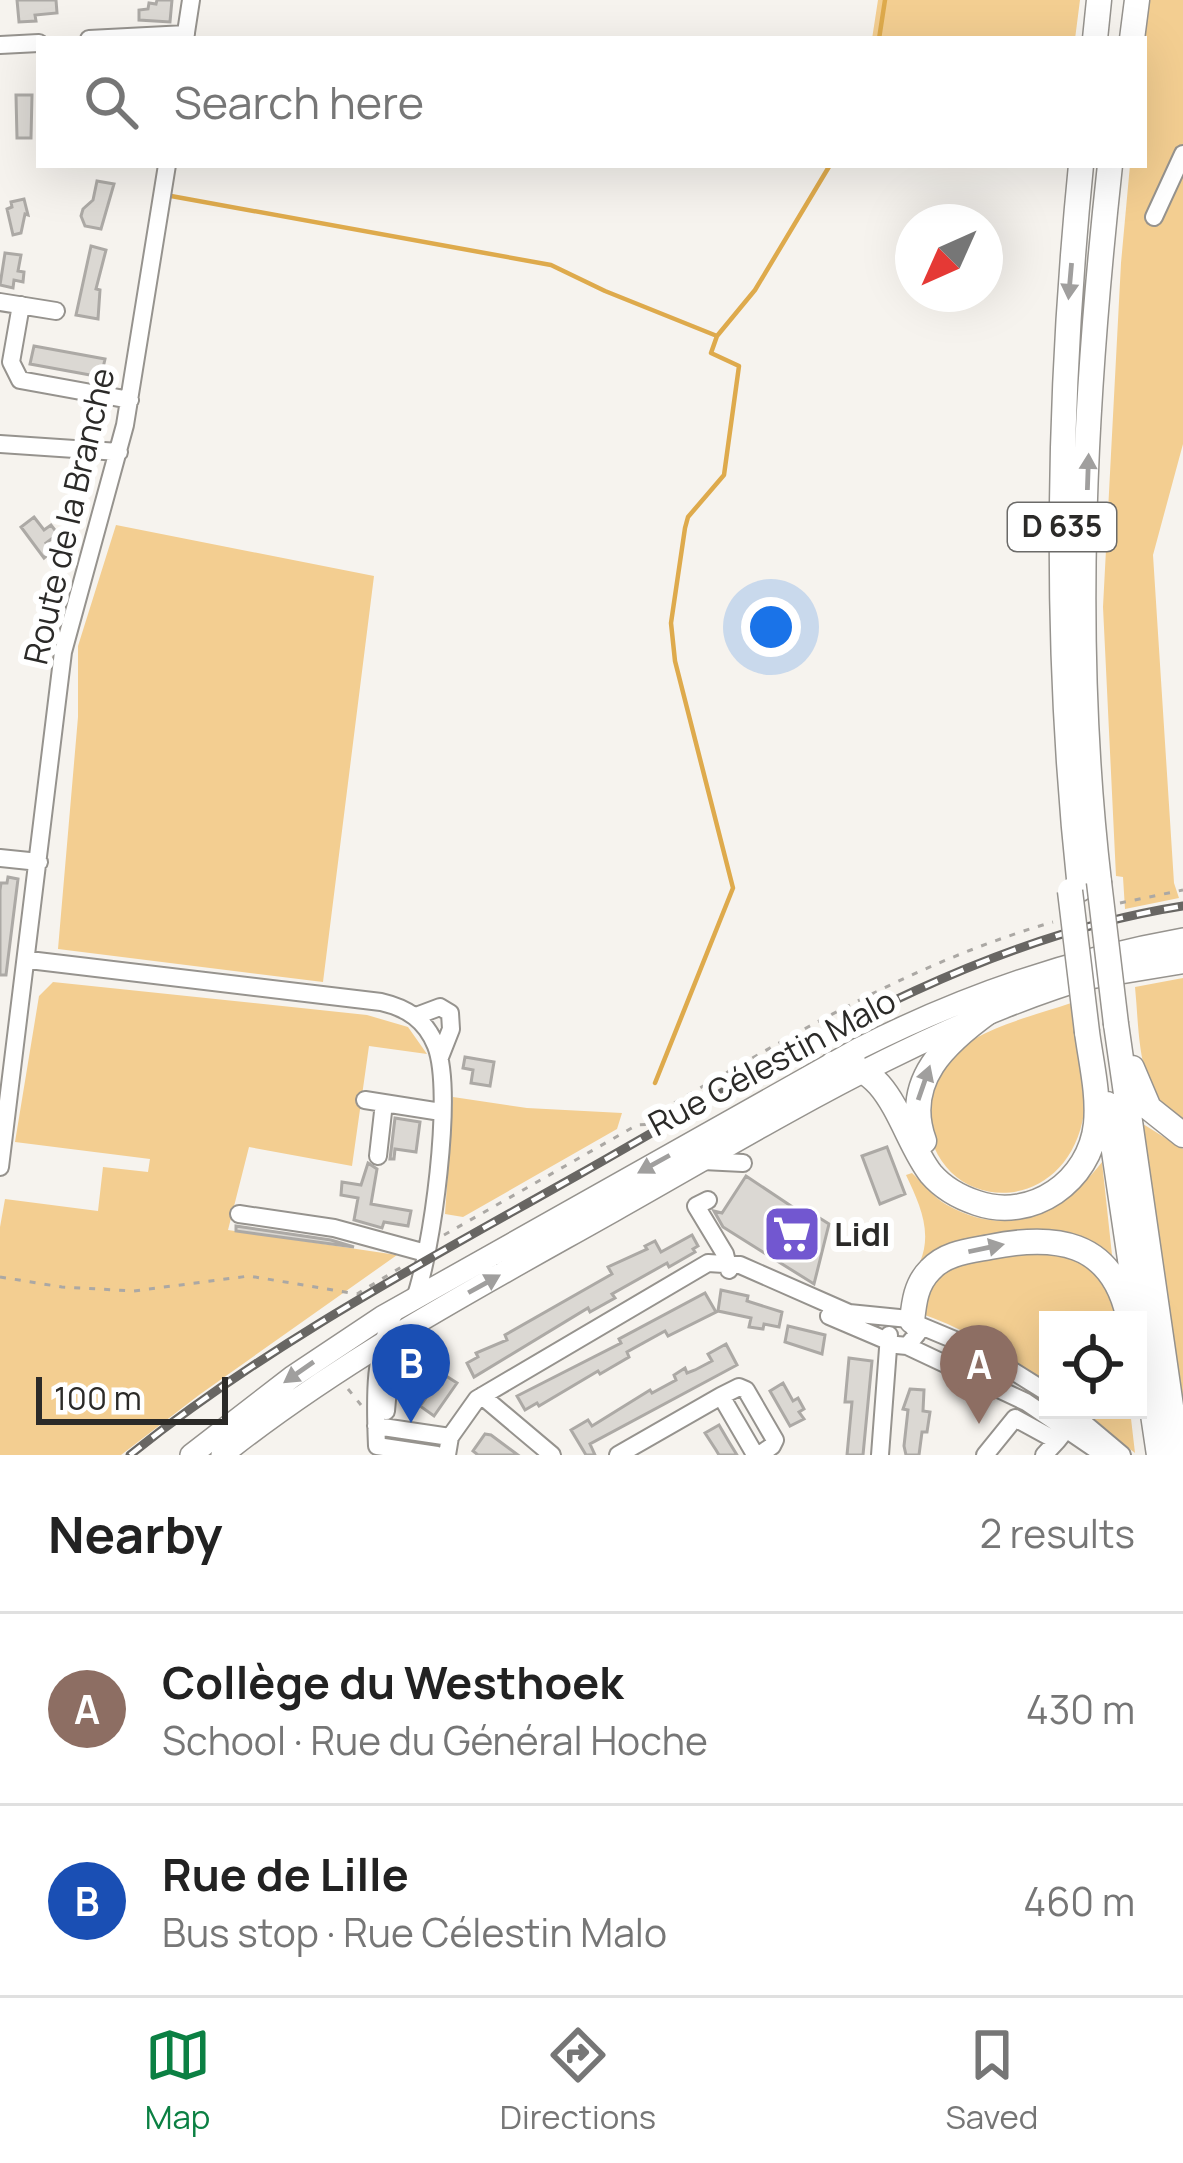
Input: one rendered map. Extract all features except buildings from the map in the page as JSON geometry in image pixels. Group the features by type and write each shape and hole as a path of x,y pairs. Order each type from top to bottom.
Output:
{"highway":[{"path":"1099,0 1102,36"},
{"path":"1103,36 1121,0"},
{"path":"1132,36 1137,0"},
{"name":"D 635","path":"1081,168 1062,417 1063,607 1069,753 1093,889"},
{"name":"D 635","path":"1111,168 1097,298 1083,573 1085,720 1093,889 1159,1455"},
{"path":"1093,976 1183,957"},
{"path":"991,1010 934,1058 920,1087 917,1113 922,1138 940,1169 962,1190 993,1207"},
{"path":"1107,1027 1141,1095 1160,1119 1183,1135"},
{"path":"832,1064 862,1071 892,1102 935,1179 962,1197 993,1207 1021,1208 1066,1184 1086,1158 1094,1135 1107,1027"},
{"name":"D 635","path":"1107,1027 1178,1455"},
{"path":"901,1334 920,1284 940,1261 1033,1239 1062,1242 1098,1262 1120,1289 1126,1311"},
{"path":"1147,1403 1159,1455"}],"main road":[{"name":"Rue Célestin Malo","path":"390,1337 415,1306 832,1064 938,1011 1005,985 1094,958 1183,939"},
{"name":"Rue Célestin Malo","path":"415,1306 702,1161 862,1071 991,1010 1093,976"},
{"path":"191,1455 292,1376 415,1306"},
{"path":"222,1455 299,1396 390,1337"}],"street":[{"path":"186,36 191,0"},
{"path":"0,45 36,43"},
{"path":"1154,217 1183,154"},
{"name":"Route de la Branche","path":"0,1167 64,652 130,400 167,168"},
{"path":"0,302 56,311"},
{"path":"21,305 11,358 17,377 26,383 130,400"},
{"path":"0,444 118,452"},
{"path":"0,857 39,862"},
{"path":"28,959 381,1002 416,1016 440,1057"},
{"name":"Rue Célestin Malo","path":"381,1421 415,1306 408,1291 427,1247 442,1112 440,1057 451,1029 450,1013 440,1007 416,1016"},
{"path":"365,1100 442,1112"},
{"path":"378,1156 384,1103"},
{"path":"702,1161 743,1163"},
{"path":"708,1199 696,1206 728,1266 901,1334 981,1351 1039,1387"},
{"path":"239,1214 427,1247"},
{"path":"381,1421 449,1446 468,1408 482,1396 627,1312 728,1266 901,1334 1015,1396 1104,1455"},
{"name":"Rue Célestin Malo","path":"376,1450 390,1337 415,1306"},
{"path":"880,1455 885,1394 901,1334"},
{"path":"482,1396 552,1455"},
{"path":"618,1455 721,1396"},
{"path":"985,1455 1015,1418 1062,1430 1122,1455"},
{"path":"376,1450 437,1455"}],"path":[{"path":"1093,889 1183,890"},
{"path":"0,1277 62,1288 134,1291 249,1276 357,1294 427,1247 637,1125 654,1124 660,1111 899,978 980,944 1067,917"}],"shaded area":[{"path":"878,0 1080,0 1075,36 872,36"},
{"path":"1149,0 1183,0 1183,444 1153,555 1174,883 1179,898 1125,909 1123,877 1116,876 1103,607 1130,168 1147,168 1144,36"},
{"path":"116,525 374,576 323,982 58,949 78,717 78,646"},
{"path":"1183,978 1183,1125 1156,1098 1148,1081 1135,987"},
{"path":"53,982 367,1015 408,1027 427,1054 369,1046 352,1166 249,1147 228,1230 397,1255 121,1455 0,1455 0,1227 5,1199 98,1211 103,1167 148,1172 150,1159 15,1142 39,996"},
{"path":"1071,1003 1085,1100 1072,1149 1053,1174 1028,1188 1000,1193 974,1187 950,1172 934,1146 927,1107 936,1072 951,1055 982,1035"},
{"path":"453,1097 527,1108 622,1113 617,1129 463,1217 445,1214"},
{"path":"1143,1124 1183,1149 1183,1406"},
{"path":"1102,1162 1118,1311 1039,1311 1039,1378 979,1340 903,1308 905,1289 920,1262 925,1239 920,1207 906,1175 912,1173 942,1202 992,1220 1033,1216 1086,1180"},
{"path":"1092,1419 1131,1419 1135,1453"}],"waterway":[{"path":"879,36 885,0"},
{"path":"171,196 551,265 717,336 755,290 828,168"},
{"path":"655,1083 733,888 675,661 671,623 688,517 724,475 739,366 711,353 717,336"}],"railway":[{"path":"130,1455 237,1377 348,1306 796,1051 944,978 1021,947 1101,923 1183,906"}],"place":[{"name":"Lidl","path":"792,1234"},
{"name":"Rue de Lille","path":"411,1423"},
{"name":"Collège du Westhoek","path":"979,1424"}]}
